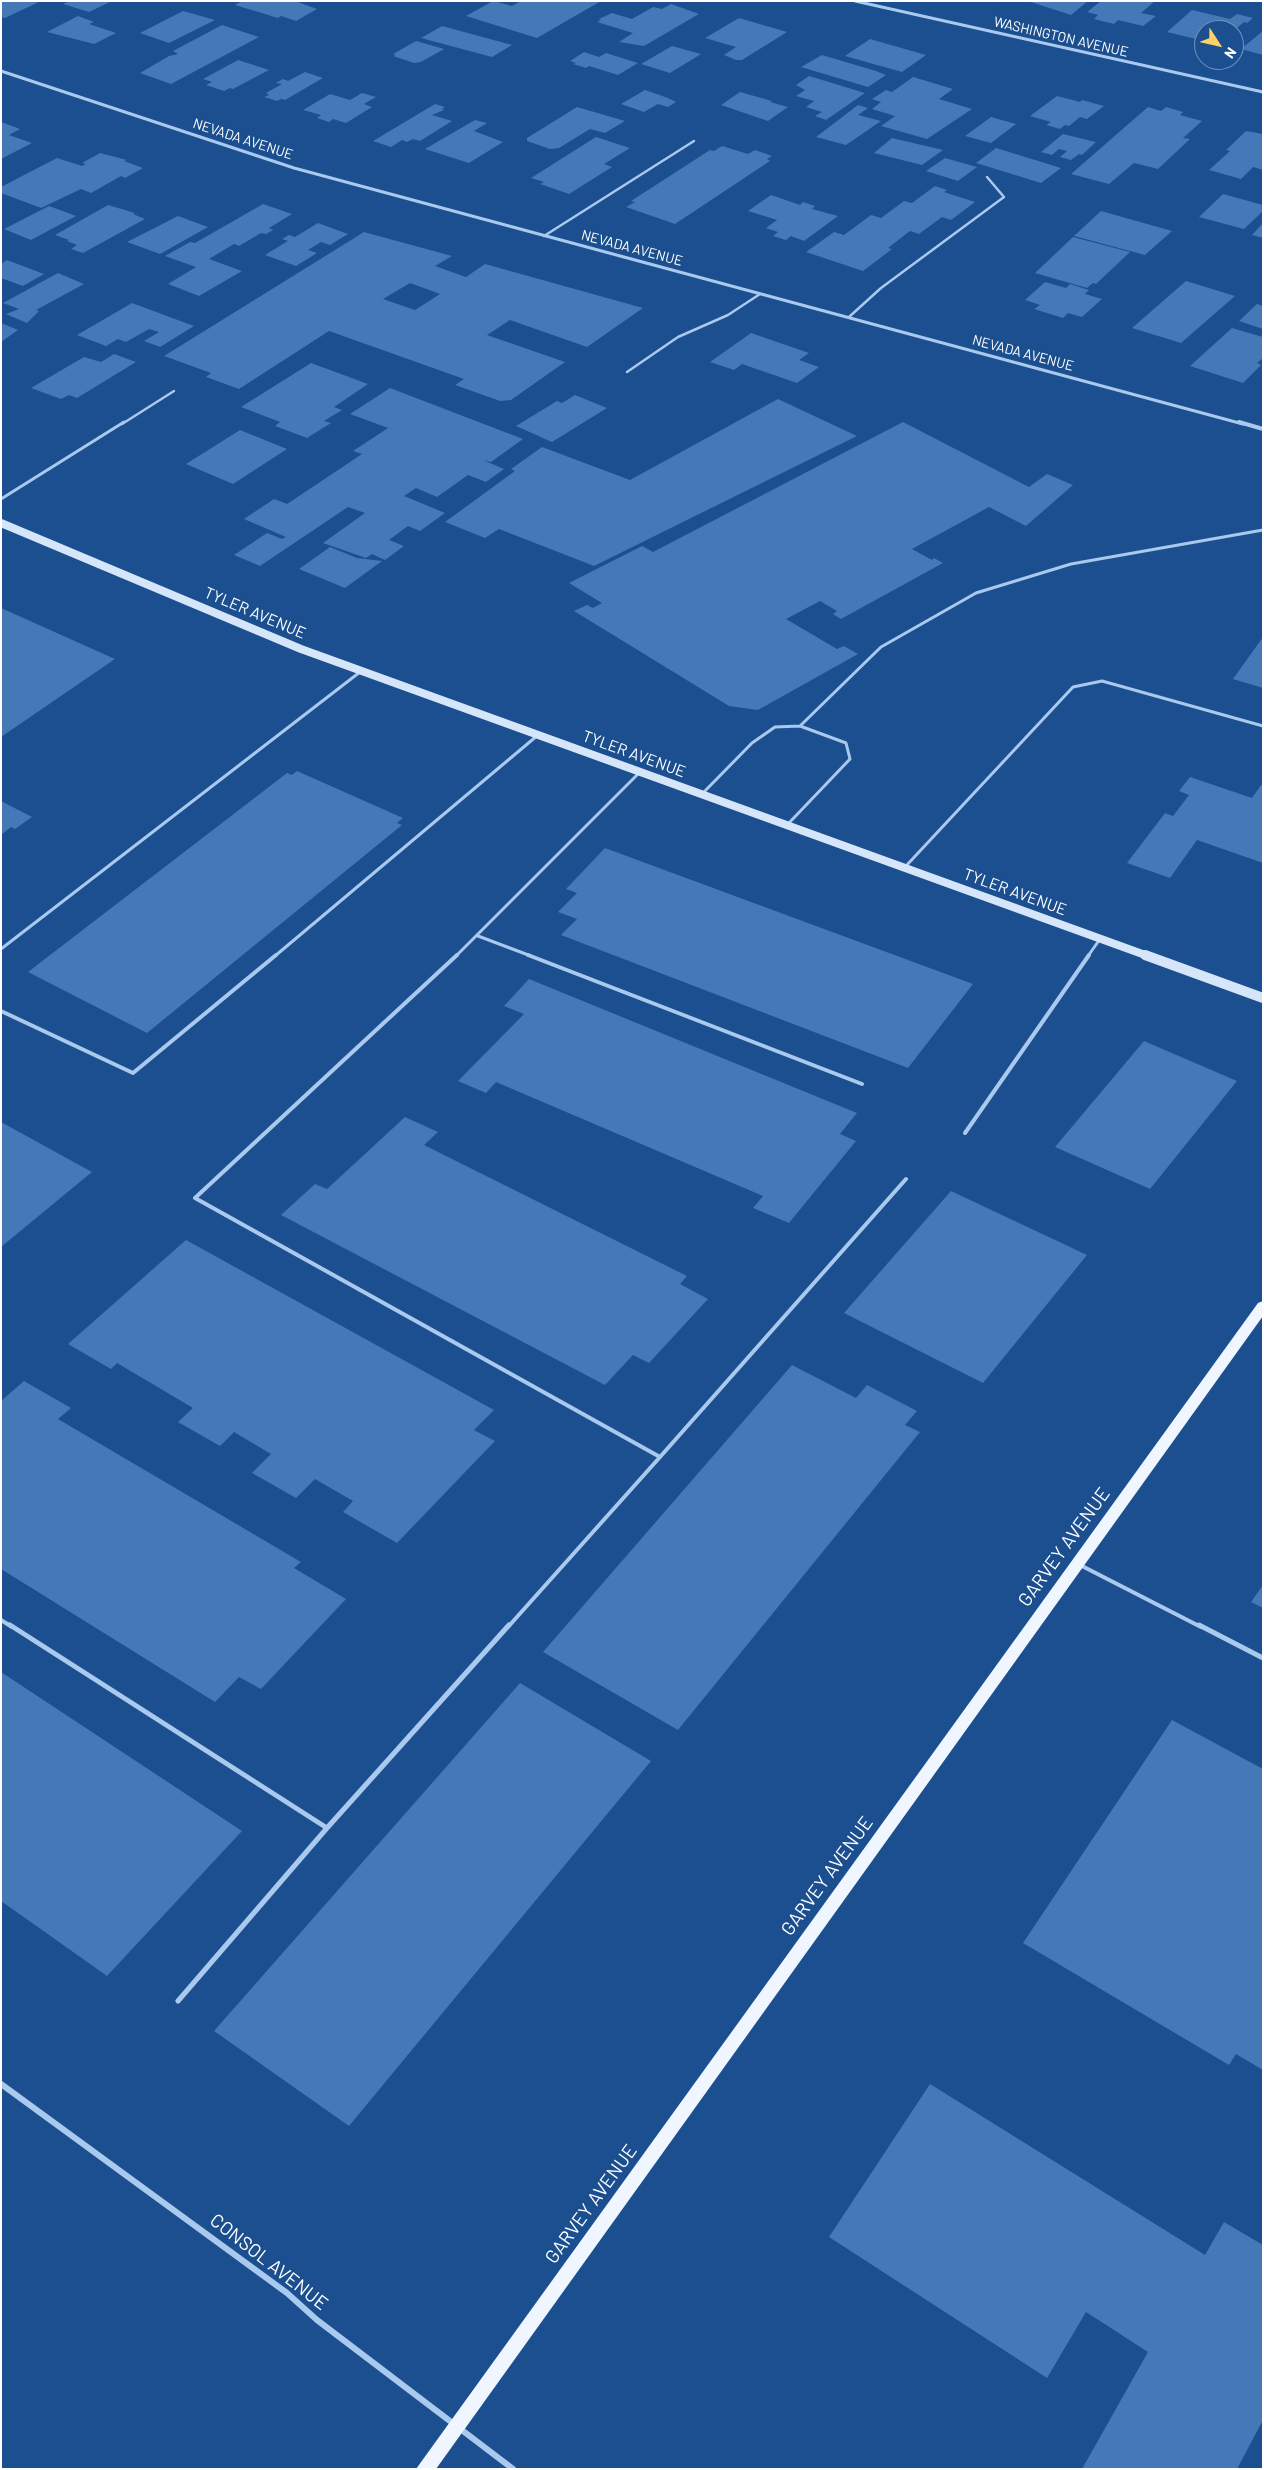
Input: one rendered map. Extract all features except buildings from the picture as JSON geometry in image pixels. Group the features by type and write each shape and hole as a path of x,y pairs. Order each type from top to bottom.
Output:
{"main road":[{"name":"TYLER AVENUE","path":"1,523 301,649 1263,998"},
{"name":"GARVEY AVENUE","path":"424,2469 1263,1306"}],"street":[{"name":"WASHINGTON AVENUE","path":"855,1 1263,92"},
{"name":"NEVADA AVENUE","path":"1,71 294,168 1263,429"},
{"name":"CONSOL AVENUE","path":"1,2084 287,2292 317,2320 514,2469"}],"lane":[{"path":"544,236 694,141"},
{"path":"850,317 881,288 1004,198 986,177"},
{"path":"627,372 678,337 728,315 760,294"},
{"path":"1,499 174,391"},
{"path":"800,726 881,647 976,593 1071,564 1263,530"},
{"path":"1,949 362,671"},
{"path":"904,868 1073,687 1102,681 1263,726"},
{"path":"701,795 752,742 775,726 800,726 846,743 850,759 786,826"},
{"path":"1,1011 133,1073 193,1025 538,735"},
{"path":"640,772 552,858 478,936 195,1198 660,1457"},
{"path":"478,936 862,1084"},
{"path":"965,1133 1100,940"},
{"path":"178,2001 327,1828 660,1457 906,1179"},
{"path":"1078,1564 1263,1658"},
{"path":"1,1620 327,1828"}]}
